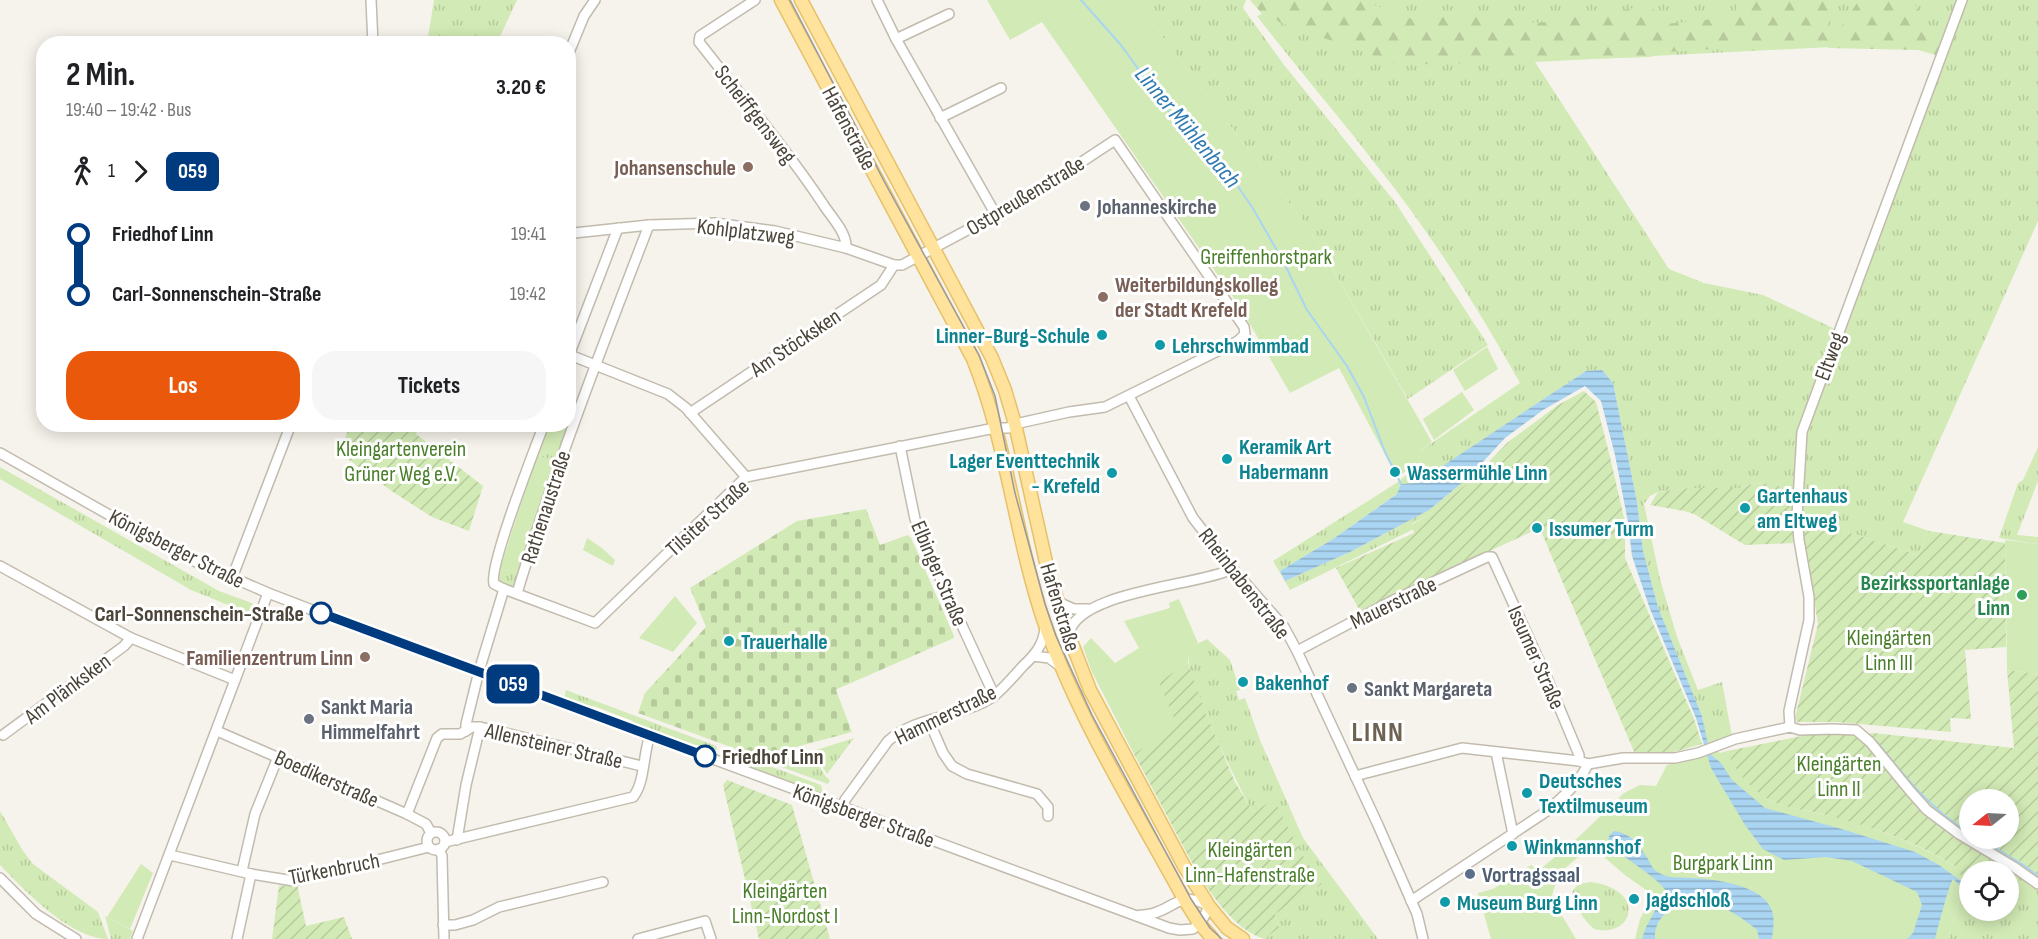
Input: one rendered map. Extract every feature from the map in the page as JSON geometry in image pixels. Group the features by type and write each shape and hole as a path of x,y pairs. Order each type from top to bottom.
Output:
{"main road":[{"name":"Hafenstraße","path":"781,0 973,358 995,428 1030,578 1060,666 1107,759 1184,898 1199,923 1213,939"},
{"name":"Hafenstraße","path":"801,0 992,358 1015,424 1048,571 1069,636 1090,690 1184,866 1209,906 1227,928 1243,939"}],"street":[{"path":"371,0 373,36"},
{"path":"576,36 584,16 595,0"},
{"name":"Scheiffgensweg","path":"755,0 700,36 699,42 777,138 843,235 846,248"},
{"path":"877,0 896,39 996,215"},
{"name":"Eltweg","path":"1790,727 1789,711 1809,620 1809,597 1797,517 1802,432 1962,0"},
{"path":"896,39 949,14"},
{"path":"940,118 1001,88"},
{"name":"Ostpreußenstraße","path":"934,248 1027,198 1115,140 1244,327"},
{"name":"Kohlplatzweg","path":"576,233 649,225 715,223 775,231 846,248 894,265"},
{"name":"Rathenaustraße","path":"576,417 649,225"},
{"path":"576,338 618,228"},
{"path":"894,265 902,265 934,248"},
{"name":"Am Stöcksken","path":"690,413 881,285 894,265"},
{"name":"Tilsiter Straße","path":"517,593 595,622 746,477 995,428 1008,428 1015,424 1069,412 1099,409 1239,341 1245,334 1244,327"},
{"path":"576,358 668,394 690,413 746,477"},
{"name":"Rheinbabenstraße","path":"1129,396 1193,518 1233,569 1284,627 1355,776 1411,901 1424,939"},
{"path":"232,579 288,432"},
{"name":"Rathenaustraße","path":"541,432 499,551 492,578 494,584 517,593 571,432"},
{"name":"Elbinger Straße","path":"900,446 920,533 994,695"},
{"name":"Königsberger Straße","path":"0,453 178,554 232,579 1169,928 1190,930 1199,923"},
{"name":"Mauerstraße","path":"1297,651 1381,606 1490,556"},
{"name":"Issumer Straße","path":"1490,556 1547,678 1583,763"},
{"name":"Am Plänksken","path":"0,566 130,639 235,680"},
{"path":"1058,602 1074,609 1089,609 1127,595 1219,576 1233,569"},
{"name":"Rathenaustraße","path":"466,730 478,671 504,589"},
{"path":"137,939 268,593"},
{"path":"1069,636 1071,625 1089,609"},
{"name":"Hammerstraße","path":"843,807 845,800 888,741 897,733 916,724 969,707 994,695 1034,656 1043,641 1045,625"},
{"name":"Am Plänksken","path":"3,735 124,646 130,639"},
{"path":"1034,656 1049,658 1060,666"},
{"path":"929,721 943,753 952,766 967,774 1037,794 1048,807 1048,816"},
{"name":"Allensteiner Straße","path":"407,814 437,738 442,734 460,734 472,727 642,766"},
{"path":"457,840 466,785 480,727"},
{"path":"1355,776 1462,748 1583,763 1623,758 1670,758 1698,753 1735,739 1790,727 1800,730 1856,730 1870,742 1927,810 1959,834 2038,884"},
{"name":"Boedikerstraße","path":"217,732 278,756 407,814 426,824 431,833"},
{"name":"Türkenbruch","path":"170,855 247,873 294,880 429,847 433,849 457,840 633,797 640,787 642,766 650,735"},
{"path":"1496,752 1513,834"},
{"path":"237,939 255,814 278,756"},
{"path":"1411,901 1547,811 1583,775 1583,763"},
{"path":"429,847 427,840 431,833 442,834 444,939"},
{"path":"0,878 36,914 76,939"},
{"path":"443,925 455,925 473,920 499,907 603,882"},
{"path":"1137,916 1152,914 1184,898 1209,906 1199,923"},
{"path":"638,939 705,921 711,939"}],"green space":[{"path":"434,0 517,0 500,36 428,36"},
{"name":"Greiffenhorstpark","path":"987,0 1134,0 1310,230 1432,442 1420,451 1425,459 1397,477 1339,368 1290,393 1240,307 1042,22 1010,40"},
{"path":"1134,0 1246,0 1243,8 1284,65 1395,202 1488,345 1408,399 1310,230"},
{"path":"1250,0 1957,0 1938,52 1920,46 1850,46 1535,62 1669,269 1704,283 1763,295 1835,329 1801,423 1795,454 1793,489 1759,482 1740,488 1689,488 1658,492 1650,496 1644,504 1660,579 1677,637 1698,690 1722,682 1732,736 1708,747 1702,716 1658,607 1643,551 1637,502 1613,383 1602,370 1586,371 1417,484 1401,484 1398,493 1333,539 1280,571 1285,581 1350,552 1429,510 1469,477 1473,479 1431,513 1412,524 1414,529 1290,590 1273,561 1398,482 1424,459 1420,451 1520,383 1471,299 1435,244 1397,191 1257,16 1262,14"},
{"path":"1251,0 1361,0 1417,21 1466,13 1472,19 1477,16 1483,17 1491,25 1493,22 1491,16 1540,23 1612,13 1633,8 1636,4 1642,3 1650,9 1653,8 1660,22 1666,24 1737,19 1736,6 1762,0 1840,0 1827,27 1829,36 1827,45 1772,45 1667,52 1650,57 1400,65 1279,22 1270,13 1262,14"},
{"path":"1859,0 1897,0 1914,3 1940,44 1936,55 1918,50 1828,48 1831,38 1834,38"},
{"path":"1963,0 2038,0 2038,221 1903,522 1929,531 1918,555 1801,517 1807,425"},
{"path":"1487,347 1498,369 1465,391 1453,370"},
{"path":"1584,391 1596,402 1610,457 1625,522 1625,558 1694,719 1702,744 1667,754 1635,754 1541,531 1543,529 1540,522 1531,526 1533,531 1360,611 1336,568 1414,533 1412,525 1431,513 1473,479 1507,443 1558,405"},
{"path":"1462,392 1474,410 1434,440 1423,419"},
{"name":"Kleingartenverein Grüner Weg e.V.","path":"347,432 417,432 416,434 483,486 469,531 432,517 393,492 340,452"},
{"path":"545,432 565,432 555,461 537,455"},
{"path":"2038,447 2038,481 2017,535 2038,537 2038,544 1999,538 2018,483 2023,480"},
{"path":"537,455 555,461 518,572 500,568"},
{"path":"0,467 219,591 252,603 255,607 253,615 191,590 0,479"},
{"path":"1759,482 1793,489 1793,543 1745,545 1694,514 1650,505 1658,492 1689,488 1740,488"},
{"name":"Friedhof Linn","path":"866,509 880,545 908,535 911,538 954,638 837,689 852,732 758,757 638,713 645,693 706,627 690,588 797,521"},
{"name":"Kleingärten Linn III","path":"1801,517 1918,555 1929,531 2005,543 2006,647 1965,650 1971,719 1950,718 1951,732 1837,722 1797,722 1795,718 1818,624"},
{"path":"587,538 615,560 613,566 583,550"},
{"name":"Bezirkssportanlage Linn","path":"2005,540 2038,544 2038,674 2007,670"},
{"path":"500,568 518,572 515,584 511,587 497,581"},
{"path":"675,596 697,623 673,652 639,638"},
{"path":"1179,599 1198,643 1190,652 1188,663 1160,682 1178,725 1134,754 1092,672 1083,647 1091,638 1115,663 1139,648 1124,621 1170,608 1169,603"},
{"path":"1207,639 1230,660 1240,690 1236,691 1239,700 1245,698 1260,740 1303,838 1378,939 1264,939 1279,928 1275,914 1322,884 1301,853 1274,801 1253,812 1225,757 1194,683 1189,664 1190,650"},
{"name":"Kleingärten Linn-Hafenstraße","path":"1188,663 1206,714 1235,782 1253,812 1274,800 1301,853 1322,884 1275,914 1279,928 1264,939 1249,932 1235,921 1210,892 1134,754 1177,725 1159,682"},
{"name":"Kleingärten Linn II","path":"2007,670 2038,674 2038,875 2015,857 2010,861 1959,861 1959,869 1897,837 1775,802 1755,790 1743,778 1727,751 1817,733 1856,736 1873,733 2014,748"},
{"path":"566,690 717,748 710,750 697,745 696,748 632,724 633,721 594,706 590,708 564,699"},
{"path":"854,738 827,774 813,751"},
{"name":"Burgpark Linn","path":"1717,751 1720,753 1727,751 1745,777 1773,802 1884,832 1916,845 1959,869 1956,894 1959,899 1948,939 1635,939 1640,919 1653,895 1591,846 1556,876 1542,868 1583,833 1624,793 1640,785 1656,786 1667,765"},
{"path":"810,752 830,780 828,784 768,762"},
{"path":"761,763 821,785 823,795 748,767"},
{"name":"Kleingärten Linn-Nordost I","path":"727,780 792,805 830,939 759,939 723,785"},
{"path":"0,811 33,864 98,912 108,939 94,937 64,922 35,899 0,865"},
{"path":"2015,857 2038,875 2038,939 1948,939 1959,899 1959,921 2019,921 2019,861 2010,861"},
{"path":"141,864 153,873 130,929 107,917"},
{"path":"1531,865 1556,883 1552,895 1576,939 1491,939 1478,893 1493,889"},
{"path":"1591,882 1609,887 1621,894 1627,903 1628,912 1625,921 1618,927 1607,930 1594,929 1580,913 1572,893 1573,890 1577,886"},
{"path":"1959,883 1959,899 1956,894"},
{"path":"297,884 306,926 344,917 352,939 272,939 279,886"},
{"path":"105,916 133,931 130,939 111,939"}],"water":[{"path":"1602,370 1613,383 1637,502 1643,551 1658,607 1702,716 1710,754 1721,763 1732,780 1765,808 1915,852 1959,880 1959,884 1953,879 1951,883 1935,939 1907,939 1913,933 1922,905 1917,892 1852,861 1826,857 1784,860 1763,849 1745,825 1711,768 1696,718 1650,609 1632,556 1615,455 1601,401 1585,386 1543,410 1505,438 1469,477 1429,510 1350,552 1285,581 1280,571 1333,539 1397,494 1401,484 1417,483 1586,371"},
{"path":"1614,831 1625,834 1634,841 1660,874 1725,882 1749,889 1759,895 1772,911 1774,922 1772,939 1759,939 1757,930 1723,907 1707,902 1696,902 1686,903 1667,912 1660,919 1656,928 1655,939 1642,939 1666,891 1655,879 1608,844 1609,836"}],"waterway":[{"name":"Linner Mühlenbach","path":"1081,0 1121,45 1172,116 1217,156 1252,207 1283,261 1307,310 1347,366 1364,397 1385,452 1401,484"},
{"path":"1877,742 1908,780 1943,814 1959,826"},
{"path":"1997,849 2038,876"}],"tram line":[{"path":"790,0 885,183 979,355 995,396 1015,493 1045,604 1056,636 1092,715 1191,899 1210,928 1222,939"}],"bus line":[{"name":"059","path":"321,613 705,756"}],"place":[{"name":"Johansenschule","path":"748,167"},
{"name":"Johanneskirche","path":"1085,206"},
{"name":"Weiterbildungskolleg der Stadt Krefeld","path":"1103,297"},
{"name":"Linner-Burg-Schule","path":"1102,335"},
{"name":"Lehrschwimmbad","path":"1160,345"},
{"name":"Keramik Art Habermann","path":"1227,459"},
{"name":"Wassermühle Linn","path":"1395,472"},
{"name":"Lager Eventtechnik - Krefeld","path":"1112,473"},
{"name":"Gartenhaus am Eltweg","path":"1745,508"},
{"name":"Issumer Turm","path":"1537,528"},
{"name":"Bezirkssportanlage Linn","path":"2022,595"},
{"name":"Carl-Sonnenschein-Straße","path":"321,613"},
{"name":"Trauerhalle","path":"729,641"},
{"name":"Familienzentrum Linn","path":"365,657"},
{"name":"Bakenhof","path":"1243,682"},
{"name":"Sankt Margareta","path":"1352,688"},
{"name":"Sankt Maria Himmelfahrt","path":"309,719"},
{"name":"Friedhof Linn","path":"705,756"},
{"name":"Deutsches Textilmuseum","path":"1527,793"},
{"name":"Winkmannshof","path":"1512,846"},
{"name":"Vortragssaal","path":"1470,874"},
{"name":"Jagdschloß","path":"1634,899"},
{"name":"Museum Burg Linn","path":"1445,902"}],"district":[{"name":"LINN","path":"1378,731"}]}
